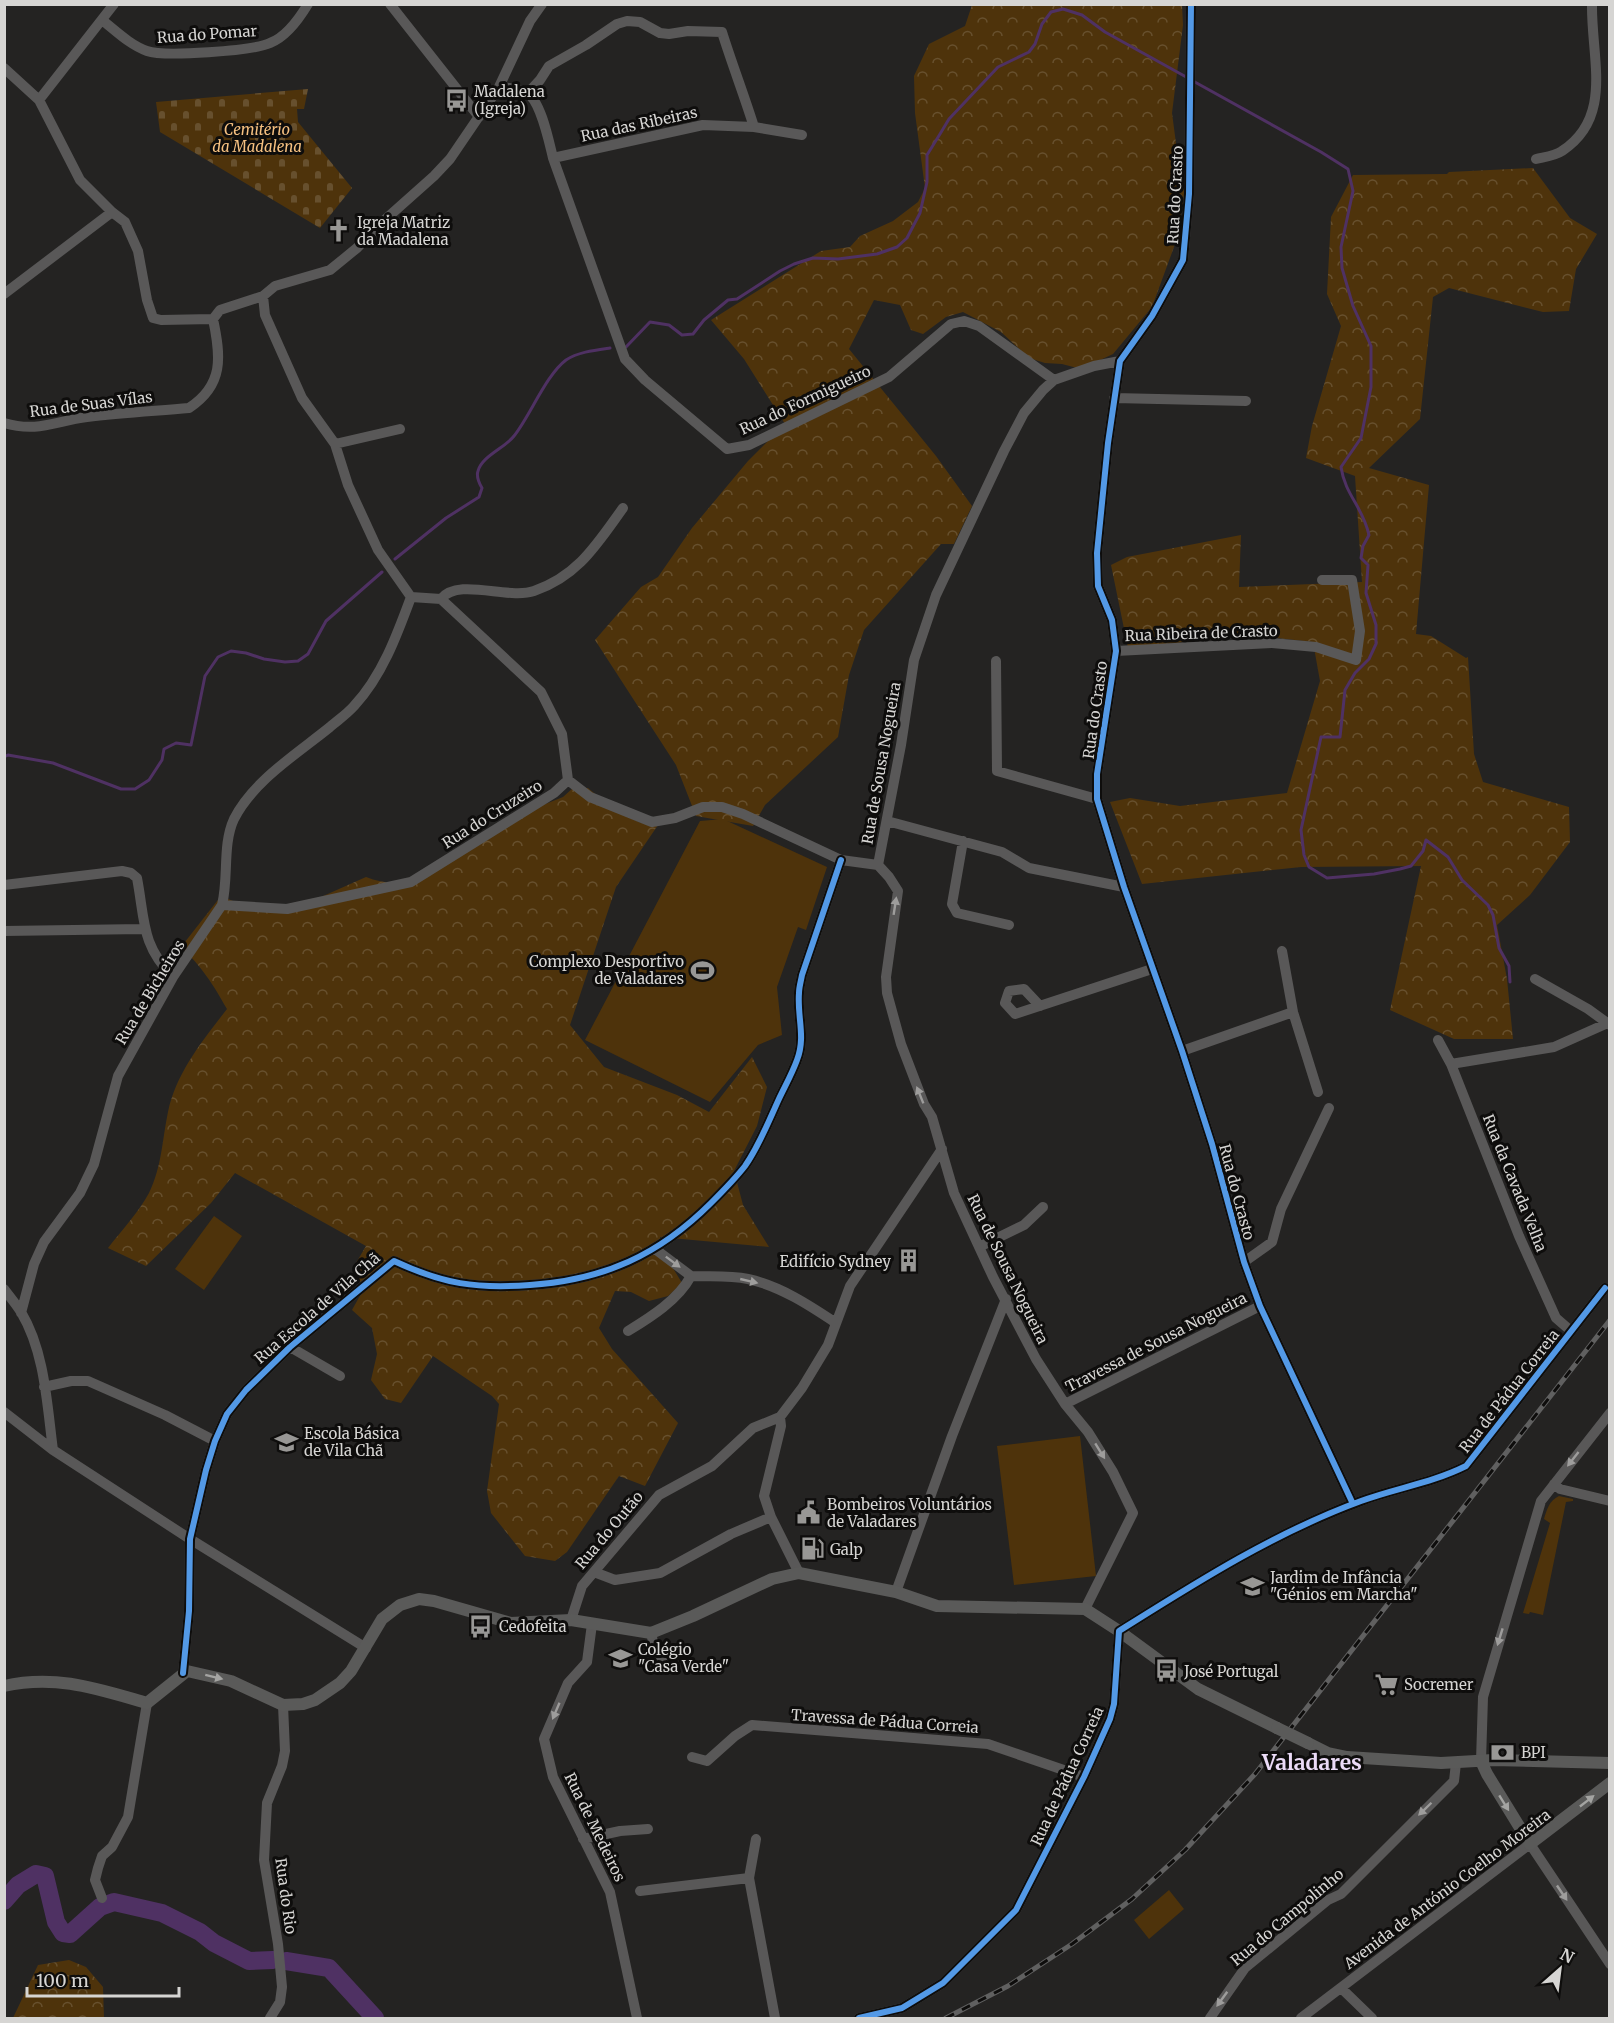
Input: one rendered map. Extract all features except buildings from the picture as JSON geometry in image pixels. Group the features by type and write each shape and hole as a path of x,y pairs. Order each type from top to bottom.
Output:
{"main road":[{"path":"4,1686 36,1681 64,1682 147,1703 183,1673 192,1671 231,1681 283,1705 303,1704 325,1694 340,1683 366,1648 382,1619 400,1605 419,1599 434,1601 511,1623 571,1620 651,1633 772,1579 799,1573 896,1592 937,1606 1084,1609 1220,1702 1328,1753 1347,1757 1455,1763 1481,1761 1610,1763"},
{"path":"1481,1761 1486,1774 1530,1844"},
{"name":"Avenida de António Coelho Moreira","path":"1530,1844 1610,1783"}],"street":[{"path":"39,100 114,4"},
{"name":"Rua do Pomar","path":"102,20 136,46 156,53 253,48 281,37 308,4"},
{"path":"390,4 479,117"},
{"path":"4,68 39,100 81,180 125,222 138,251 147,300 153,318 161,320 213,319 220,310 262,297 276,286 330,270 434,177 450,159 499,87 530,21 542,4"},
{"name":"Rua do Crasto","path":"1191,4 1189,194 1183,260 1152,316 1120,361 1108,443 1096,553 1098,586 1112,620 1116,651 1097,774 1097,798 1124,887 1212,1144 1244,1262 1260,1306 1353,1504"},
{"path":"1536,159 1561,153 1580,139 1594,121 1601,94 1592,4"},
{"path":"499,87 528,93 549,66 617,24 627,21 640,22 660,33 722,32 754,127"},
{"name":"Rua do Formigueiro","path":"528,93 534,100 548,135 553,158 626,359 645,380 727,449 748,445 889,377 951,324 964,321 979,326 1054,380"},
{"name":"Rua das Ribeiras","path":"553,158 703,125 754,127 802,135"},
{"path":"4,294 112,212"},
{"path":"262,297 266,315 302,398 335,444 348,485 378,550 411,597 441,599 541,692 562,734 568,780 590,797 652,822 675,818 703,807 722,807 743,814 841,860 878,865"},
{"name":"Rua de Suas Vílas","path":"4,423 20,428 42,428 84,418 189,408 203,399 214,383 218,365 217,337 213,319"},
{"name":"Rua de Sousa Nogueira","path":"1084,1609 1133,1513 1113,1472 1088,1432 1065,1404 1036,1359 978,1247 954,1193 932,1117 924,1104 901,1044 887,993 889,943 898,891 878,865 901,745 914,660 936,596 1024,413 1042,390 1054,380 1094,366 1120,361"},
{"path":"1114,398 1246,401"},
{"path":"335,444 400,429"},
{"path":"441,599 446,592 461,589 515,594 532,592 567,575 591,551 623,508"},
{"name":"Rua Ribeira de Crasto","path":"1116,651 1272,643 1316,647 1356,660 1360,631 1352,580 1322,580"},
{"name":"Rua de Bicheiros","path":"21,1313 34,1263 44,1242 80,1193 94,1164 118,1076 173,977 222,905 228,839 233,821 244,800 263,781 354,707 374,680 395,639 411,597"},
{"path":"996,661 996,771 1097,798"},
{"name":"Rua do Cruzeiro","path":"222,905 287,909 411,882 554,793 568,780"},
{"path":"887,821 1002,852 1029,868 1124,887"},
{"path":"963,842 952,904 957,913 1009,925"},
{"path":"836,1323 808,1304 777,1289 748,1279 691,1276 655,1249 675,1235 727,1187 744,1167 765,1128 797,1061 802,1042 799,993 802,975 841,860"},
{"path":"4,885 122,871 131,873 137,878 144,928 158,962 173,977"},
{"path":"4,931 144,928"},
{"path":"1282,951 1293,1012 1318,1092"},
{"path":"1040,1006 1152,969"},
{"path":"1535,979 1588,1009 1609,1024"},
{"path":"1182,1051 1293,1012"},
{"path":"1451,1064 1554,1047 1609,1024"},
{"name":"Rua da Cavada Velha","path":"1438,1040 1451,1064 1519,1236 1556,1318 1571,1332"},
{"path":"1244,1262 1272,1242 1281,1209 1329,1108"},
{"path":"799,1573 771,1517 764,1496 771,1459 781,1426 780,1417 802,1388 823,1353 850,1286 942,1149"},
{"path":"978,1247 1024,1225 1043,1207"},
{"name":"Rua Escola de Vila Chã","path":"183,1673 189,1611 190,1539 198,1498 215,1441 227,1414 290,1347 394,1261 440,1280 465,1286 501,1287 548,1284 596,1275 628,1263 655,1249"},
{"path":"628,1331 677,1294 685,1287 691,1276"},
{"name":"Rua de Pádua Correia","path":"859,2019 902,2008 943,1983 1016,1910 1084,1777 1110,1719 1114,1704 1119,1631 1272,1539 1353,1504 1449,1475 1466,1466 1605,1288"},
{"path":"4,1289 21,1313 31,1334 44,1387 53,1450"},
{"path":"896,1592 952,1436 1005,1299"},
{"name":"Travessa de Sousa Nogueira","path":"1065,1404 1260,1306"},
{"path":"290,1347 340,1376"},
{"path":"44,1387 71,1381 88,1381 165,1415 215,1441"},
{"path":"4,1412 53,1450 190,1539 366,1648"},
{"path":"1481,1761 1483,1697 1536,1514 1541,1501 1610,1413"},
{"name":"Rua do Outão","path":"571,1620 582,1586 659,1495 712,1466 753,1428 780,1417"},
{"path":"1554,1484 1560,1489 1610,1501"},
{"path":"594,1572 615,1580 660,1573 731,1534 771,1517"},
{"name":"Rua de Medeiros","path":"592,1624 587,1662 568,1683 544,1739 553,1777 610,1892 637,2019"},
{"path":"651,1633 654,1647 665,1665"},
{"path":"102,1898 95,1880 102,1856 112,1847 128,1817 147,1703"},
{"name":"Rua do Rio","path":"270,2019 280,2002 282,1988 264,1860 267,1803 282,1766 285,1751 283,1705"},
{"name":"Travessa de Pádua Correia","path":"692,1757 707,1761 735,1736 752,1725 988,1744 1084,1777"},
{"name":"Rua do Campolinho","path":"1210,2019 1245,1968 1328,1900 1341,1894 1454,1781 1455,1763"},
{"path":"583,1839 620,1831 648,1829"},
{"path":"756,1839 749,1878 776,2019"},
{"path":"1530,1844 1610,1964"},
{"name":"Avenida de António Coelho Moreira","path":"1301,2019 1530,1844"},
{"path":"640,1891 749,1878"},
{"path":"1341,1988 1372,2019"}],"green space":[{"path":"972,5 1182,5 1183,25 1172,113 1177,151 1188,180 1174,247 1152,307 1113,354 1081,369 1029,358 1001,332 963,312 946,317 923,334 911,330 900,305 874,300 849,349 936,456 972,506 954,544 941,544 864,630 849,675 838,737 765,805 753,826 696,816 676,765 595,640 641,587 658,577 692,528 748,461 785,424 744,359 711,320 821,251 850,247 860,236 893,221 918,202 925,188 915,113 914,76 929,44 965,26"},
{"name":"Cemitério da Madalena","path":"308,89 304,109 297,109 298,122 352,188 320,228 160,132 156,102"},
{"path":"1533,168 1570,218 1597,234 1576,269 1569,311 1543,312 1449,288 1433,297 1420,419 1369,468 1429,485 1416,634 1431,636 1466,658 1468,657 1474,754 1483,782 1569,807 1570,842 1530,895 1497,925 1507,979 1513,1039 1454,1039 1390,1010 1421,866 1301,867 1142,884 1110,802 1130,798 1180,806 1287,793 1320,681 1313,642 1248,635 1128,648 1111,565 1127,557 1241,535 1239,587 1362,582 1355,476 1306,458 1312,426 1341,326 1327,294 1331,217 1353,175 1447,174 1449,172"},
{"path":"573,788 588,788 617,812 641,823 658,825 616,887 570,1025 604,1067 677,1095 709,1112 752,1057 767,1087 757,1126 734,1171 743,1205 769,1247 660,1237 665,1255 682,1283 668,1296 649,1301 631,1292 615,1291 599,1328 612,1349 678,1423 645,1486 619,1476 567,1552 555,1561 525,1556 491,1513 487,1491 499,1404 492,1396 433,1356 401,1403 385,1399 371,1380 377,1354 372,1328 352,1310 362,1292 356,1263 366,1246 235,1173 211,1203 146,1266 108,1248 149,1193 157,1173 168,1112 177,1084 192,1058 227,1009 207,976 181,947 221,896 257,911 321,897 366,877 392,882 418,877 543,805 563,797"},
{"name":"Complexo Desportivo de Valadares","path":"723,819 827,867 806,930 798,927 777,987 782,1035 758,1045 710,1102 585,1040 700,821"},
{"path":"214,1216 242,1236 204,1290 175,1269"},
{"path":"1080,1436 1096,1576 1014,1585 997,1446"},
{"path":"1559,1496 1573,1499 1573,1501 1566,1502 1543,1615 1523,1613 1550,1523 1544,1519 1545,1515 1551,1503"},
{"path":"1169,1890 1184,1909 1149,1939 1134,1920"},
{"path":"69,1960 86,1967 103,1987 104,2018 13,2018 38,1965"}],"waterway":[{"path":"626,347 650,322 669,325 682,335 693,334 704,320 728,300 737,299 794,264 813,258 838,259 877,254 897,247 907,238 920,213 927,182 927,155 949,119 998,67 1029,52 1035,44 1042,24 1051,12 1063,9 1082,15 1105,32 1188,78"},
{"path":"1193,81 1348,169 1353,191 1341,247 1342,268 1353,306 1371,346 1371,387 1361,438 1341,467 1346,486 1363,516 1369,535 1363,546 1361,558 1368,565 1366,593 1376,625 1376,644 1369,659 1355,673 1345,690 1340,737 1321,737 1301,830 1304,855 1309,867 1327,878 1374,874 1411,866 1423,851 1426,840 1448,857 1462,880 1488,905 1493,915 1499,948 1509,966 1510,982"},
{"path":"395,559 446,518 479,497 482,488 477,475 480,466 514,436 545,385 566,360 576,355 610,348"},
{"path":"4,757 8,755 53,763 121,789 135,789 149,780 162,760 164,749 176,743 191,745 205,676 218,657 231,651 264,659 298,661 308,654 326,621 382,572"},
{"path":"4,1901 18,1885 36,1874 45,1876 56,1922 63,1933 70,1934 100,1907 114,1902 162,1913 249,1961 273,1960"},
{"path":"286,1961 329,1968 375,2018"}],"railway":[{"path":"946,2018 1008,1986 1072,1944 1132,1899 1185,1850 1255,1774 1610,1320"}],"cycle path":[{"path":"1191,4 1189,194 1183,260 1152,316 1120,361 1108,443 1097,553 1098,586 1112,620 1116,651 1097,774 1097,799 1124,887 1212,1144 1244,1262 1260,1306 1353,1504"},
{"path":"183,1673 189,1611 190,1539 215,1441 227,1414 246,1390 290,1347 394,1261 428,1275 460,1283 511,1286 557,1282 606,1271 629,1262 671,1237 691,1221 745,1166 759,1142 795,1065 801,1043 799,988 841,860"},
{"path":"859,2018 902,2008 943,1983 1016,1910 1084,1777 1110,1719 1114,1704 1119,1631 1207,1577 1297,1528 1374,1496 1440,1477 1466,1466 1605,1288"}],"place":[{"name":"Madalena (Igreja)","path":"456,100"},
{"name":"Igreja Matriz da Madalena","path":"339,231"},
{"name":"Complexo Desportivo de Valadares","path":"702,970"},
{"name":"Edifício Sydney","path":"909,1261"},
{"name":"Escola Básica de Vila Chã","path":"286,1442"},
{"name":"Bombeiros Voluntários de Valadares","path":"809,1513"},
{"name":"Galp","path":"812,1549"},
{"name":"Jardim de Infância \"Génios em Marcha\"","path":"1252,1586"},
{"name":"Cedofeita","path":"481,1626"},
{"name":"Colégio \"Casa Verde\"","path":"620,1658"},
{"name":"José Portugal","path":"1166,1671"},
{"name":"Socremer","path":"1386,1684"},
{"name":"BPI","path":"1503,1752"}],"district":[{"name":"Valadares","path":"1312,1762"}]}
